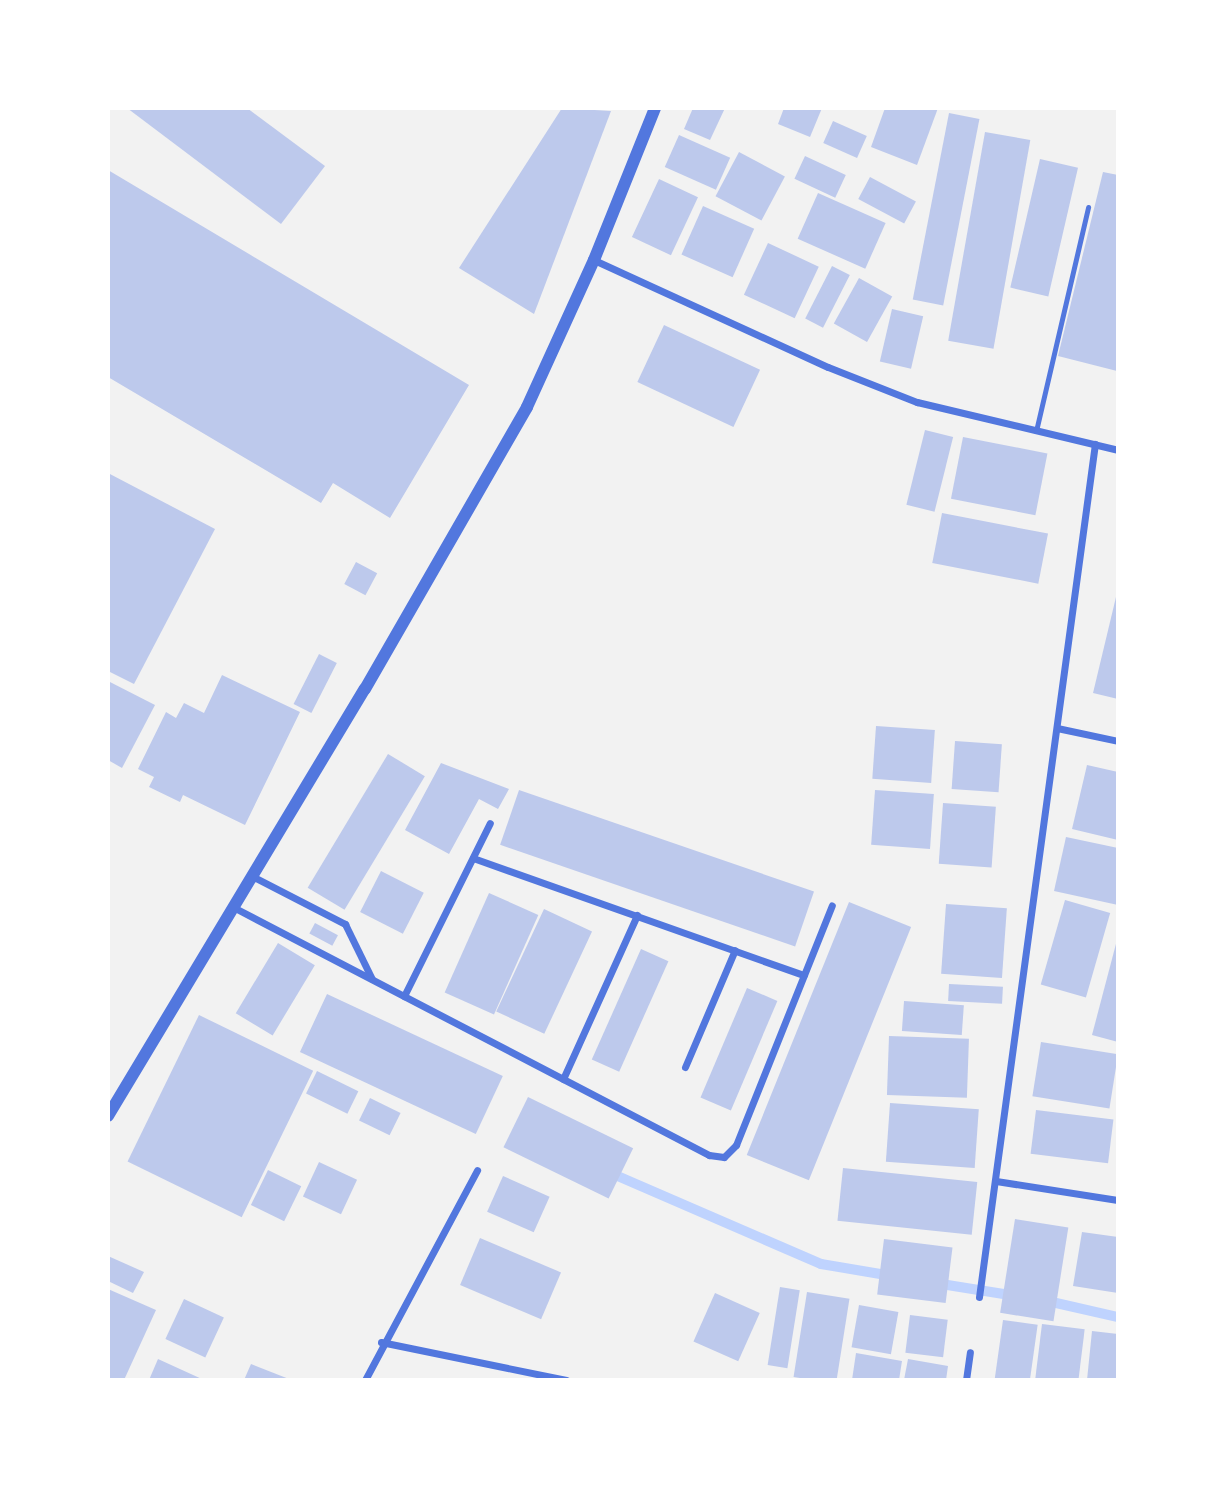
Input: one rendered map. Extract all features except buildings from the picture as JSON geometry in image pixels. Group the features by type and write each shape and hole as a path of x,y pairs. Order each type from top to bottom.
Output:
{"street":[{"path":"108,1116 470,512 527,407 594,260 655,108"},
{"path":"594,260 874,386 917,402 1118,450"},
{"path":"979,1297 1095,444"},
{"path":"1057,728 1118,741"},
{"path":"404,996 490,823"},
{"path":"473,858 804,975"},
{"path":"252,876 345,925 372,980"},
{"path":"233,907 709,1155 724,1157 736,1145 832,905"},
{"path":"563,1079 636,915"},
{"path":"685,1067 735,950"},
{"path":"365,1380 381,1342 477,1171"},
{"path":"996,1181 1118,1200"},
{"path":"381,1342 566,1380"},
{"path":"966,1380 970,1352"}],"lane":[{"path":"1036,431 1088,207"}],"waterway":[{"path":"606,1171 821,1264 892,1276"},
{"path":"935,1283 1016,1296"},
{"path":"1043,1300 1118,1317"}]}
